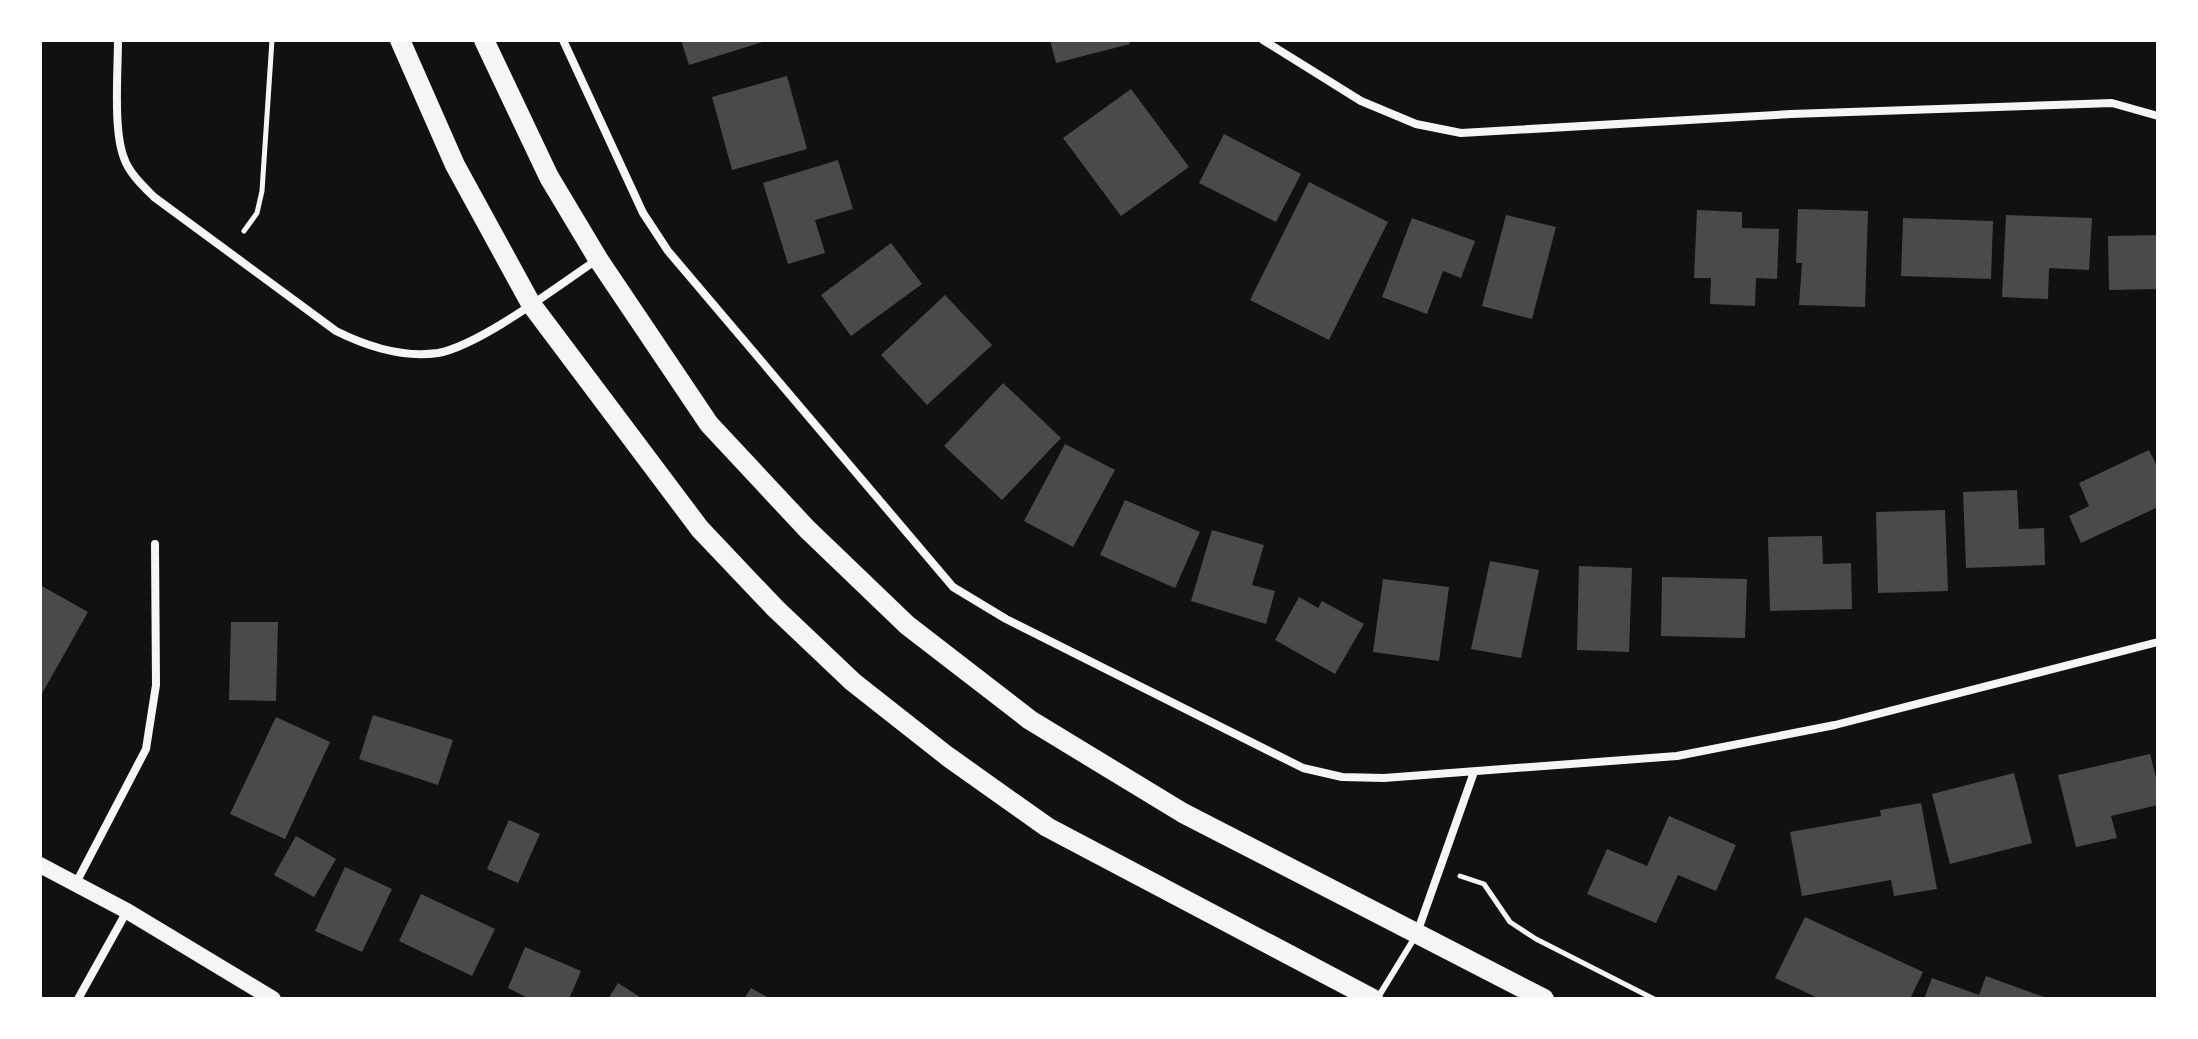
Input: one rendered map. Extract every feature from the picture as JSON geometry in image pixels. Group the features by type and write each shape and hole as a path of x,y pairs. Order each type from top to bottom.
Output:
{"main road":[{"path":"400,40 455,165 531,304 700,529 775,608 853,682 947,756 1047,827 1375,999"},
{"path":"484,40 549,177 598,259 709,424 807,529 907,625 1030,720 1183,813 1544,999"},
{"path":"40,865 127,911 273,999"}],"street":[{"path":"118,40 119,135 124,158 135,177 154,197 336,331 365,345 403,353 438,353 471,341 598,259"},
{"path":"563,40 643,213 668,251 953,587 1006,619 1303,768 1342,777 1384,778 1677,756 1835,725 2158,642"},
{"path":"1263,40 1361,101 1416,124 1461,133 1791,114 2112,103 2158,116"},
{"path":"76,883 146,749 156,685 155,544"},
{"path":"1416,935 1474,772"},
{"path":"78,999 127,911"}],"lane":[{"path":"1375,999 1416,935"}],"path":[{"path":"244,231 257,213 262,191 272,40"},
{"path":"1440,869 1484,884 1510,922 1536,939 1654,999"}],"building":[{"path":"681,40 766,40 766,41 689,65"},
{"path":"1050,40 1129,40 1130,44 1056,63"},
{"path":"787,76 807,149 732,170 712,97"},
{"path":"1131,89 1189,167 1121,216 1063,138"},
{"path":"1224,134 1301,174 1276,222 1199,183"},
{"path":"838,160 853,209 815,220 825,253 788,264 763,183"},
{"path":"1309,182 1388,222 1329,340 1250,300"},
{"path":"1798,209 1868,211 1865,307 1799,305 1802,263 1796,263"},
{"path":"1697,210 1742,212 1742,228 1779,229 1777,279 1756,278 1755,306 1710,304 1711,278 1694,278"},
{"path":"1506,215 1556,227 1532,319 1482,306"},
{"path":"2006,215 2092,218 2089,270 2049,268 2048,299 2002,297"},
{"path":"1412,218 1475,241 1461,278 1443,271 1427,314 1382,297"},
{"path":"1903,218 1993,221 1991,279 1901,276"},
{"path":"2158,235 2158,289 2109,290 2108,236"},
{"path":"891,243 922,284 851,336 821,295"},
{"path":"945,295 992,345 927,405 881,355"},
{"path":"1003,383 1061,438 1002,500 944,446"},
{"path":"1065,444 1115,470 1073,547 1024,521"},
{"path":"2149,450 2158,468 2158,507 2081,543 2069,516 2089,506 2079,483"},
{"path":"2017,490 2019,529 2044,528 2045,565 1966,568 1963,492"},
{"path":"1125,500 1200,532 1175,588 1100,555"},
{"path":"1945,510 1948,591 1878,593 1876,512"},
{"path":"1212,530 1264,545 1252,585 1275,591 1266,624 1191,601"},
{"path":"1822,536 1823,564 1851,563 1852,609 1770,611 1768,537"},
{"path":"1490,561 1539,570 1521,658 1471,649"},
{"path":"1579,566 1632,568 1629,652 1577,650"},
{"path":"1662,577 1747,579 1745,638 1661,636"},
{"path":"1383,579 1449,587 1439,661 1373,652"},
{"path":"40,585 88,612 40,697"},
{"path":"1299,597 1318,608 1322,601 1364,624 1335,674 1275,640"},
{"path":"231,622 278,622 276,701 229,700"},
{"path":"373,715 453,740 438,785 359,759"},
{"path":"276,717 330,742 285,839 230,814"},
{"path":"2150,754 2158,785 2158,805 2111,816 2117,838 2076,847 2058,775"},
{"path":"2014,773 2032,843 1950,864 1932,794"},
{"path":"1921,803 1937,889 1894,896 1891,880 1802,896 1790,832 1881,816 1880,810"},
{"path":"1669,816 1736,845 1716,891 1678,875 1656,923 1587,894 1607,849 1647,866"},
{"path":"509,820 540,834 518,883 487,869"},
{"path":"296,836 336,859 314,897 274,875"},
{"path":"345,867 392,889 362,952 315,931"},
{"path":"421,894 495,929 472,976 399,941"},
{"path":"1805,917 1923,972 1910,999 1820,999 1775,978"},
{"path":"525,947 581,971 569,999 530,999 508,988"},
{"path":"1986,976 2044,997 1924,999 1932,978 1979,995"},
{"path":"618,983 643,999 608,999"},
{"path":"751,988 771,999 744,999"}]}
